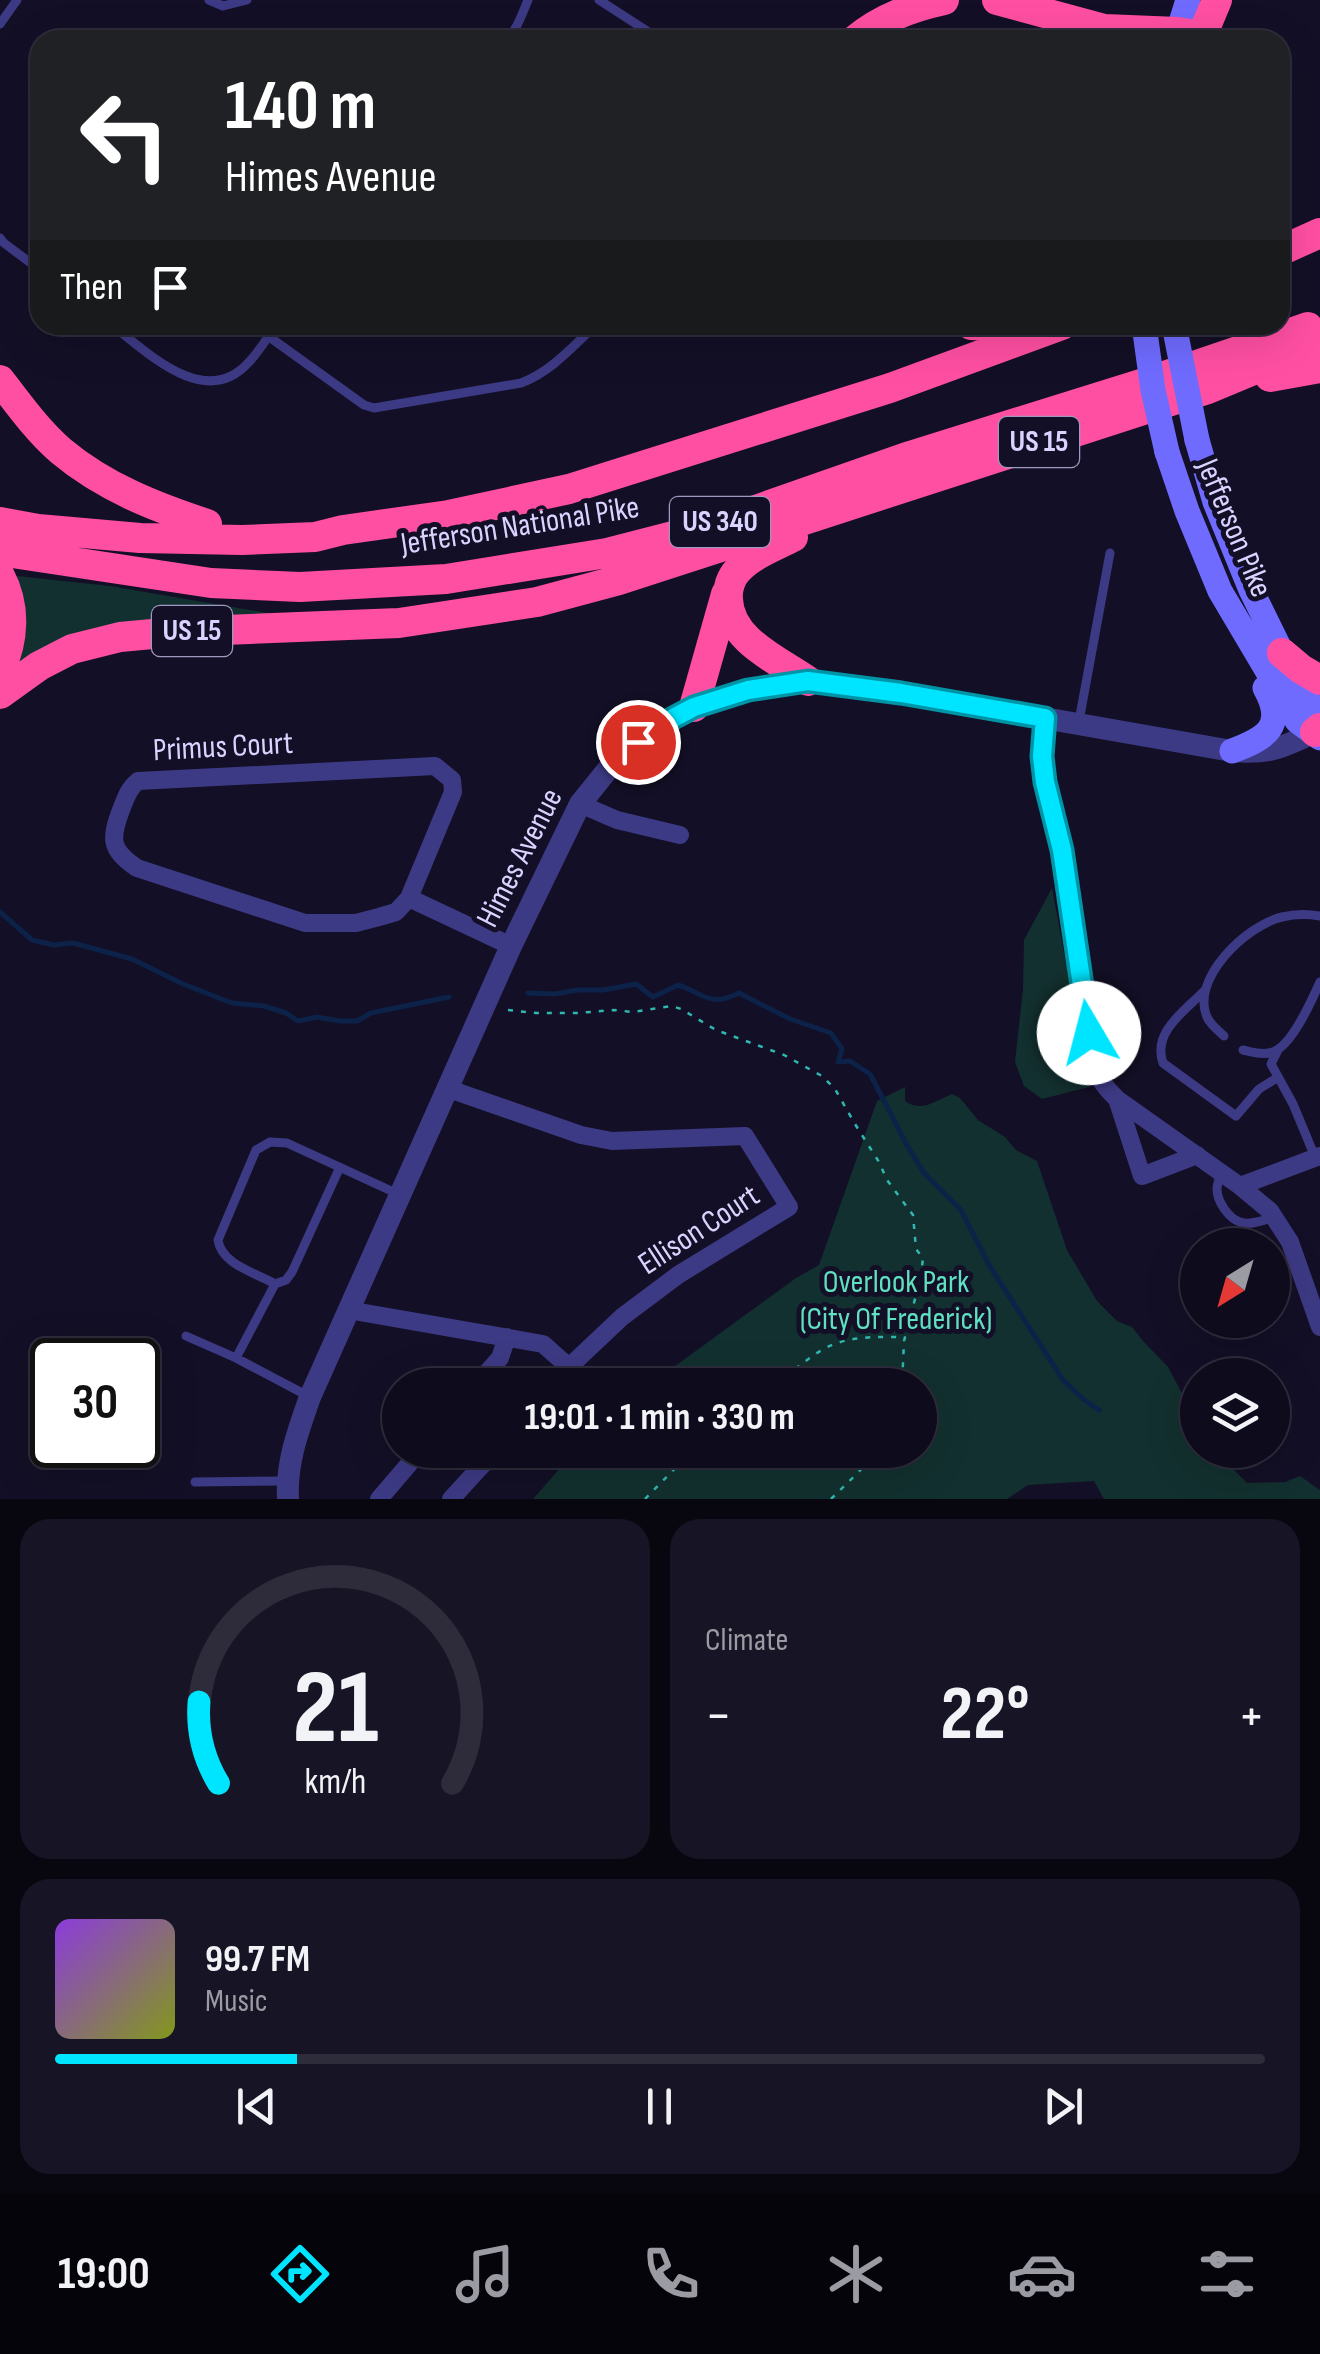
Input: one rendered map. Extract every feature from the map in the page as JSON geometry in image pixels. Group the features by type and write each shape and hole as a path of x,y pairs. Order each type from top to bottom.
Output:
{"highway":[{"path":"867,30 922,4 944,0"},
{"path":"997,0 1097,30"},
{"path":"1204,30 1216,0"},
{"path":"1290,248 1320,236"},
{"name":"Jefferson National Pike","path":"1290,333 1320,323"},
{"name":"Jefferson National Pike","path":"0,522 186,540 315,537 448,514 569,489 890,388 1035,335"},
{"name":"Jefferson National Pike","path":"0,551 212,583 300,586 446,580 607,553 704,528 910,456 1285,335"},
{"name":"US 15","path":"0,694 39,666 72,649 120,637 399,623 554,598 1208,388 1320,342"},
{"path":"1208,388 1320,368"},
{"path":"0,380 43,434 78,464 144,502 208,524"},
{"path":"694,707 728,589 738,570 870,496"},
{"path":"0,508 80,518 316,525 343,530"},
{"path":"96,567 274,608 399,623"},
{"path":"0,576 11,616 8,654 0,670"},
{"path":"728,589 728,610 737,630 808,681"},
{"path":"1282,653 1320,680"}],"main road":[{"path":"1179,30 1188,0"},
{"name":"Jefferson Pike","path":"1146,335 1167,452 1220,591 1297,721 1318,733"},
{"name":"Jefferson Pike","path":"1176,335 1197,440 1216,502 1251,590 1312,705 1318,733"},
{"path":"1220,591 1221,618 1267,692 1275,717 1265,736 1232,751"}],"street":[{"name":"Himes Avenue","path":"287,1490 294,1445 310,1397 512,946 580,804 613,764 662,724 694,707 748,690 808,681 901,693 1232,751 1260,753 1318,733"},
{"path":"1045,718 1045,782 1062,850 1090,1060 1104,1086 1117,1099 1270,1211 1290,1242 1319,1317"},
{"name":"Primus Court","path":"435,766 452,780 453,792 409,898 396,912 367,920 305,923 137,868 121,858 114,844 114,830 129,788 138,781 435,766"},
{"path":"580,804 617,820 680,835"},
{"path":"409,898 512,946"},
{"name":"Ellison Court","path":"449,1089 612,1141 745,1136 790,1208 678,1275 622,1318 570,1367"},
{"path":"1117,1099 1142,1176 1197,1156"},
{"path":"1240,1186 1318,1156"},
{"path":"1299,1264 1320,1257"},
{"path":"348,1310 543,1344 570,1367"},
{"path":"491,1368 500,1358 507,1337"},
{"path":"379,1499 406,1468"},
{"path":"451,1499 479,1468"}],"lane":[{"path":"0,24 18,0"},
{"path":"209,0 223,6 246,0"},
{"path":"514,30 528,0"},
{"path":"599,0 646,30"},
{"path":"0,238 30,262"},
{"path":"126,335 182,375 212,383 238,373 268,336 364,405 374,408 533,379 585,335"},
{"path":"1078,724 1110,553"},
{"path":"1224,1036 1210,1022 1204,1008 1207,982 1219,964 1241,939 1281,916 1320,915"},
{"path":"1318,1156 1272,1064 1320,982"},
{"path":"1204,991 1160,1041 1163,1063 1236,1116 1259,1089 1278,1078"},
{"path":"1243,1050 1262,1054 1278,1050"},
{"path":"275,1284 224,1257 219,1248 218,1240 256,1150 270,1142 287,1143 400,1196"},
{"path":"236,1358 275,1284 286,1280 292,1272 340,1167"},
{"path":"1221,1172 1216,1191 1231,1216 1254,1223 1265,1220 1270,1211"},
{"path":"186,1336 310,1397"},
{"path":"194,1482 287,1490"}],"path":[{"path":"508,1010 633,1012 672,1006 716,1030 784,1055 822,1076 835,1089 887,1180 913,1215 916,1248 923,1258 905,1337 903,1368"},
{"path":"797,1368 836,1344 865,1337 905,1337"},
{"path":"645,1499 675,1468"},
{"path":"831,1499 862,1468"}],"green space":[{"path":"17,576 110,586 303,619 220,623 13,675"},
{"path":"1052,888 1089,1087 1042,1099 1024,1086 1015,1062 1024,940"},
{"name":"Overlook Park (City Of Frederick)","path":"905,1087 905,1101 917,1106 952,1094 1016,1150 1037,1161 1067,1250 1097,1301 1117,1321 1132,1327 1168,1367 1180,1390 1180,1468 1232,1468 1247,1483 1285,1482 1300,1476 1320,1490 1320,1499 1104,1499 1094,1481 1028,1485 1007,1499 533,1499 560,1468 937,1468 937,1368 672,1368 819,1265 877,1101"}],"waterway":[{"path":"0,912 32,940 54,945 73,943 132,959 232,1003 264,1006 298,1021 317,1017 357,1021 371,1013 449,997"},
{"path":"528,993 555,994 636,984 653,997 678,985 713,999 739,993 790,1019 831,1033 842,1049 838,1062 850,1061 870,1074 924,1173 961,1210 989,1265 1063,1380 1099,1410"}],"route":[{"path":"638,742 694,707 748,690 808,681 1045,718 1045,782 1062,850 1089,1033"}]}
